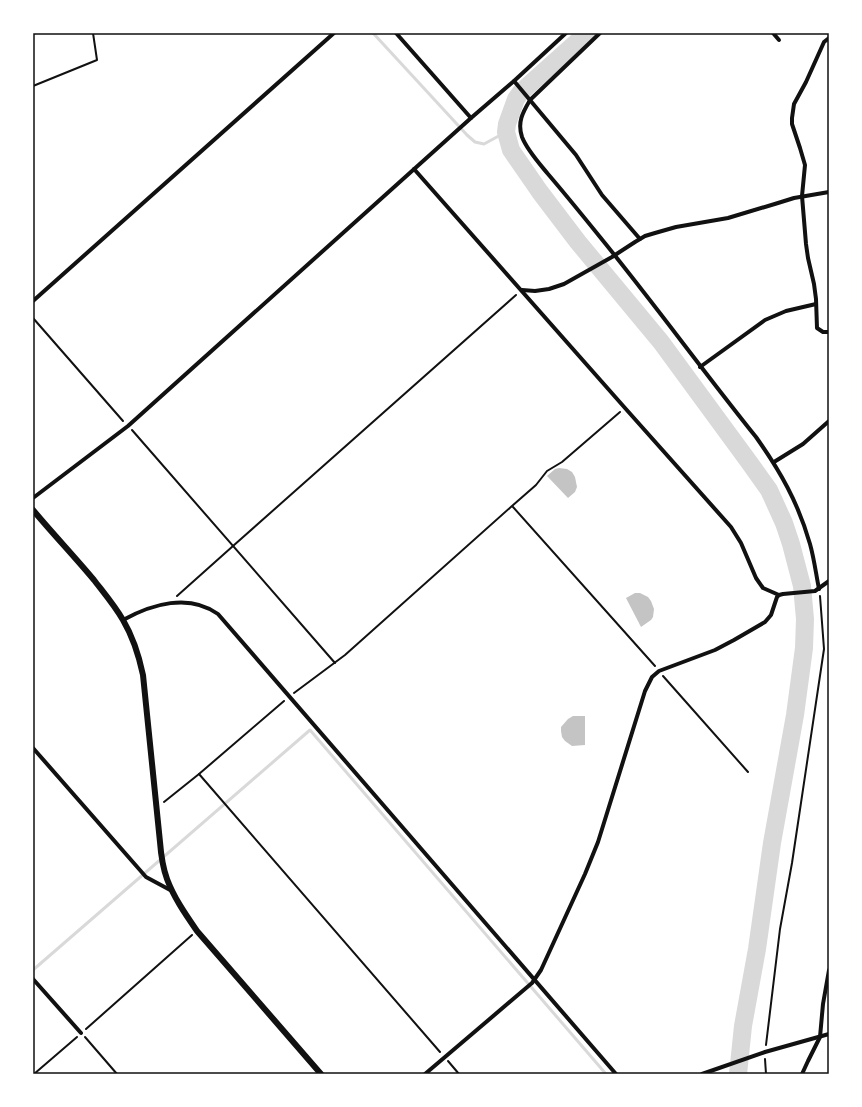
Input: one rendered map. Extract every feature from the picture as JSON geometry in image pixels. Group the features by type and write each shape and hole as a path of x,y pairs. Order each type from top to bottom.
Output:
{"street":[{"path":"33,301 334,33"},
{"path":"396,33 471,118"},
{"path":"33,498 128,426 566,33"},
{"path":"600,33 529,99 522,113 520,122 523,138 541,165 756,437 774,462 792,495 804,526 810,544 817,590"},
{"path":"773,33 779,40"},
{"path":"829,38 824,42 806,82 794,104 792,112 792,124 805,165 802,196 807,251 814,284 817,328 823,332 829,332"},
{"path":"514,80 576,156 602,195 640,239"},
{"path":"414,169 731,527 741,543 756,578 763,588 781,594 817,590 829,581"},
{"path":"522,290 535,291 564,284 640,239 655,233 676,227 728,218 802,196 829,192"},
{"path":"700,367 765,320 786,312 816,304"},
{"path":"774,462 803,444 829,421"},
{"path":"33,510 90,575 114,606 123,620 136,648 143,675 162,861 167,879 180,907 197,931 320,1074"},
{"path":"425,1074 532,983 541,970 592,859 605,824 645,691 652,677 659,671 715,650 762,624 770,617 777,597 781,594"},
{"path":"123,620 145,609 171,603 193,603 202,605 218,614 616,1074"},
{"path":"33,748 146,877 173,891"},
{"path":"802,1074 820,1037 823,1004 829,970"},
{"path":"33,979 81,1033"},
{"path":"702,1074 766,1052 829,1034"}],"path":[{"path":"33,86 98,60 93,33"},
{"path":"171,603 233,546 522,290"},
{"path":"33,318 335,663"},
{"path":"156,808 199,774 290,696 335,663 536,485 547,471 562,462 625,408"},
{"path":"512,506 748,772"},
{"path":"766,1074 766,1052 780,929 792,863 824,649 817,590"},
{"path":"199,774 459,1074"},
{"path":"34,1074 197,931"},
{"path":"81,1033 117,1074"}],"building":[{"path":"555,469 567,469 572,472 575,477 577,487 575,492 568,498 547,476"},
{"path":"635,593 640,593 648,597 654,609 651,620 641,627 626,598"},
{"path":"573,716 585,716 585,745 572,746 562,737 561,727"}],"waterway":[{"path":"373,33 475,142 484,144 506,132"},
{"path":"587,33 521,92 516,99 507,124 506,132 511,150 540,192 578,242 661,342 769,490 784,523 802,586 805,619 804,648 795,715 772,843 757,949 743,1026 738,1074"},
{"path":"33,970 310,730 606,1074"}]}
